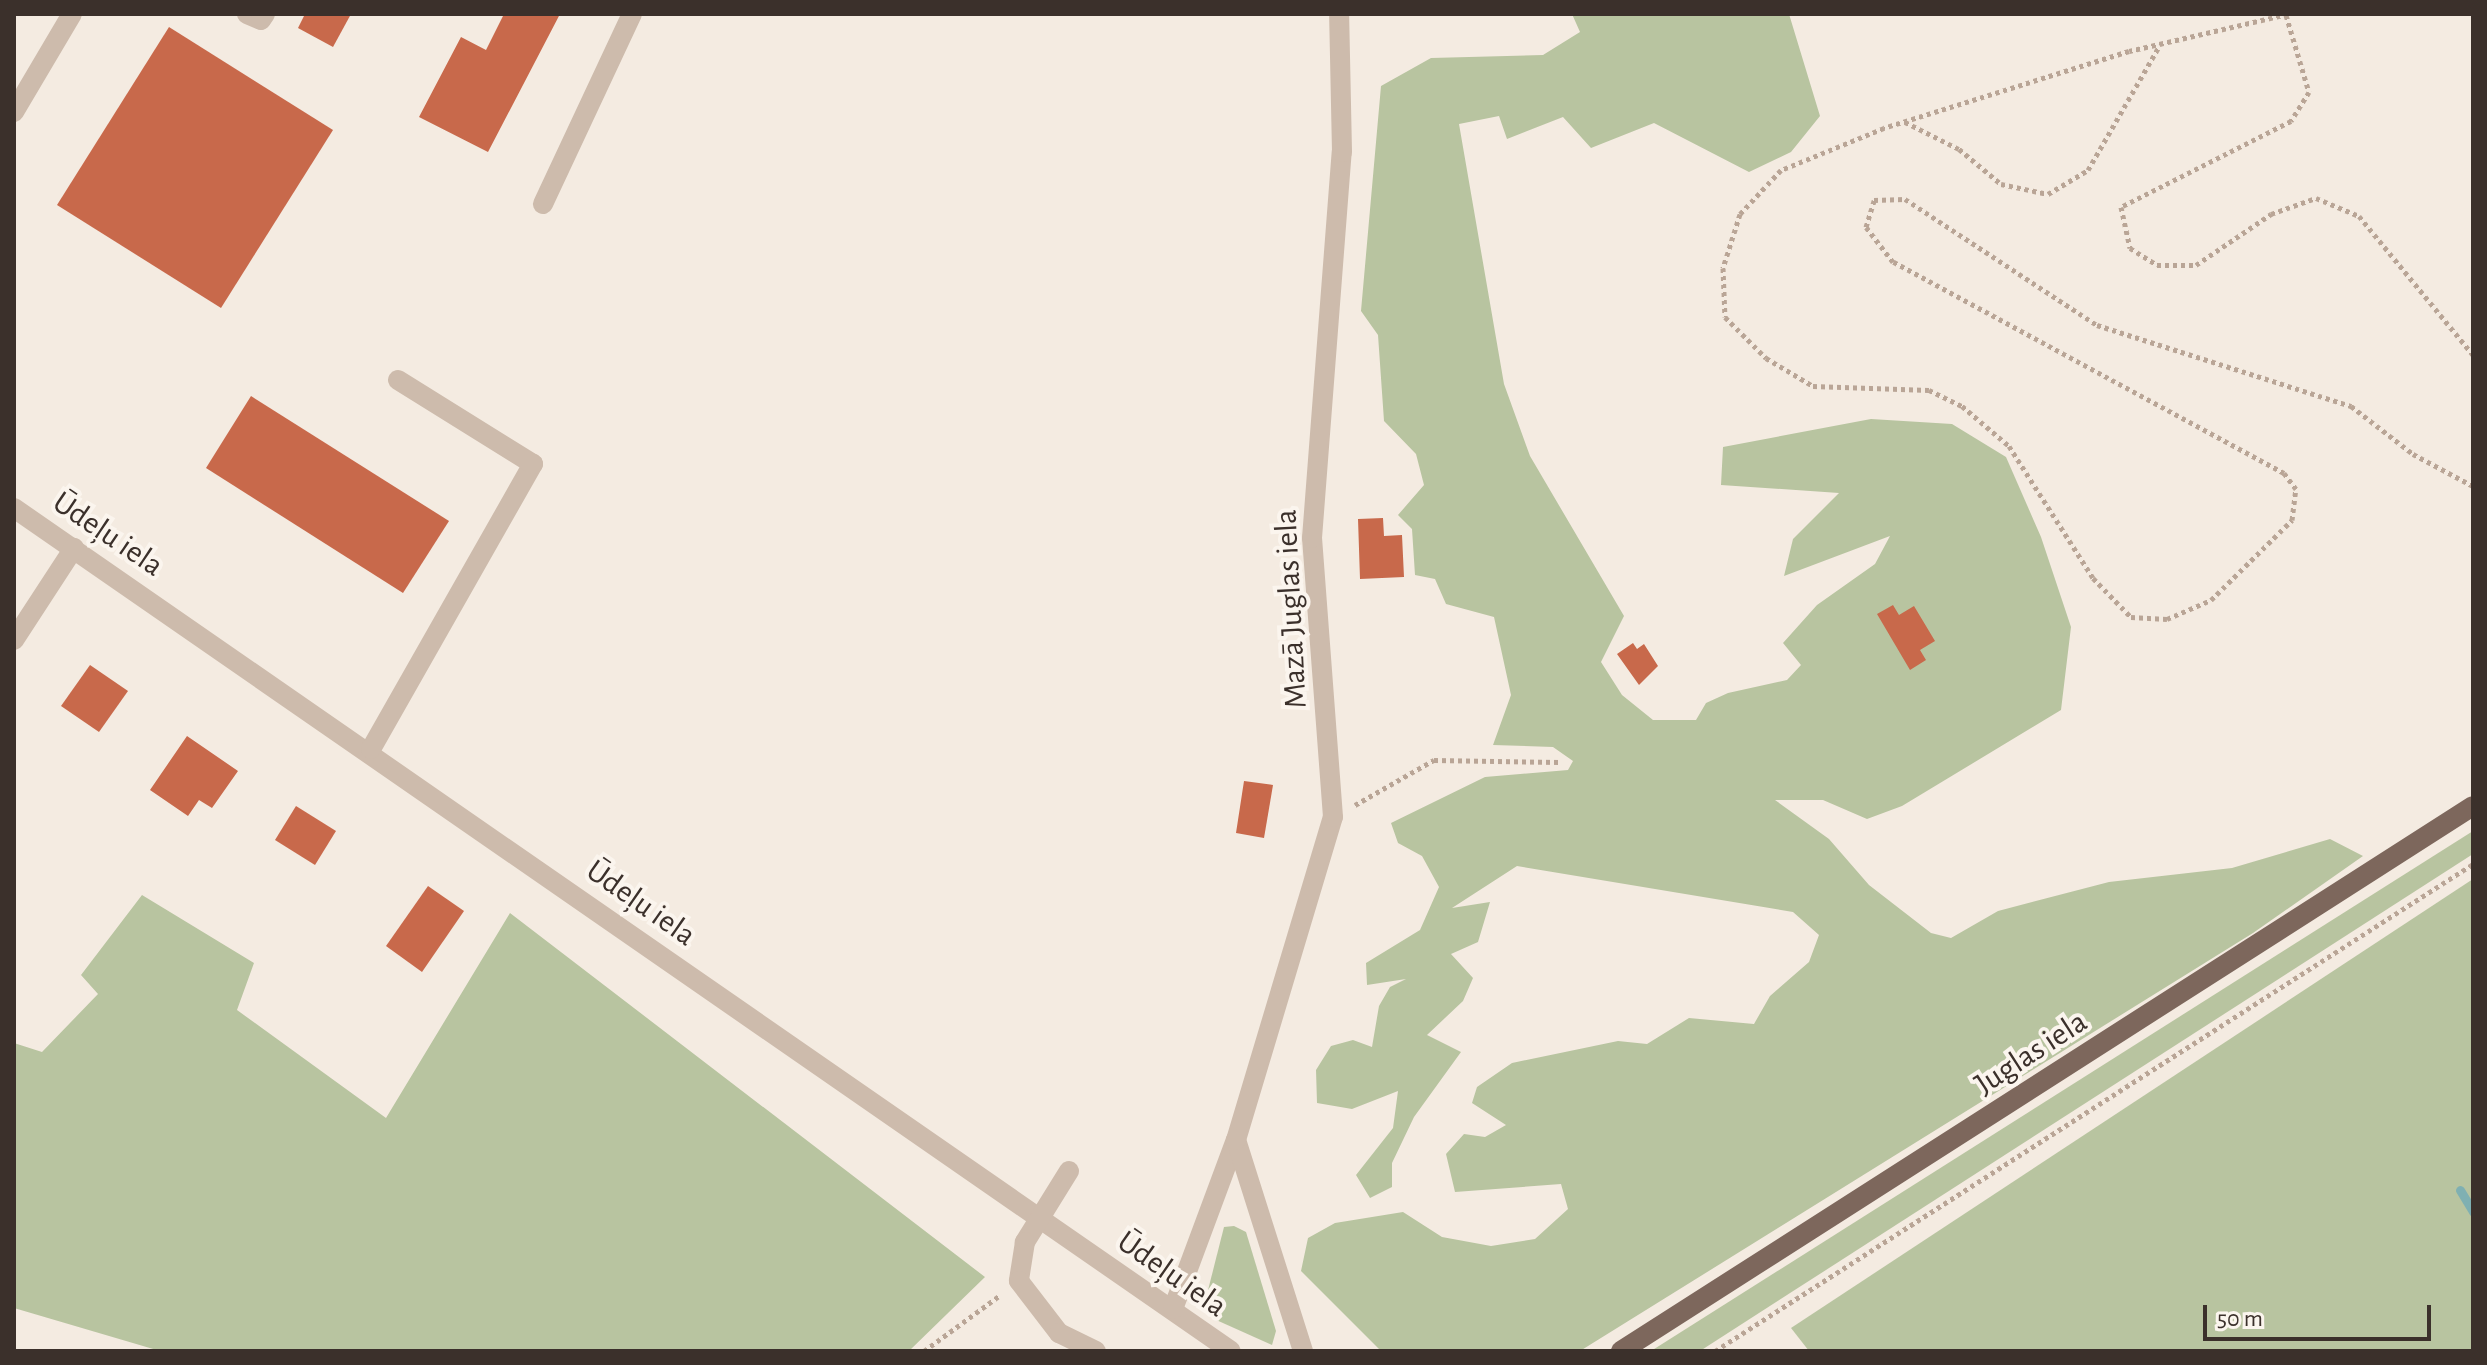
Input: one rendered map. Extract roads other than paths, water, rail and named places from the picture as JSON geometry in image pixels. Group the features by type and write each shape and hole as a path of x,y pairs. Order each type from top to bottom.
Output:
{"main road":[{"name":"Juglas iela","path":"1621,1351 2473,806"}],"street":[{"path":"14,112 72,14"},
{"path":"247,14 261,20 265,14"},
{"path":"543,204 632,14"},
{"name":"Mazā Juglas iela","path":"1173,1309 1236,1140 1333,817 1312,538 1342,152 1339,14"},
{"path":"371,749 533,464 398,380"},
{"name":"Ūdeļu iela","path":"14,508 371,749 1037,1218 1173,1309 1225,1350"},
{"path":"14,640 74,548"},
{"path":"1236,1140 1303,1351"},
{"path":"1069,1171 1037,1218 1019,1281 1059,1333 1096,1351"}],"waterway":[{"path":"2460,1190 2473,1212"}]}
